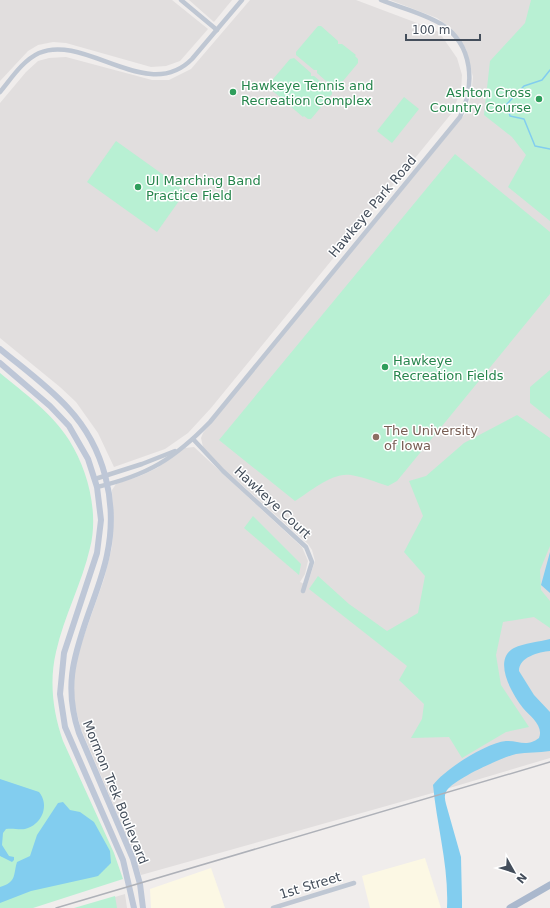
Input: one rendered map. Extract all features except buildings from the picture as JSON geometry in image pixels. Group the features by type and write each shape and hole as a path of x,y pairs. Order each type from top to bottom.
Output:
{"main road":[{"name":"Mormon Trek Boulevard","path":"0,349 54,394 70,410 90,439 106,475 111,520 107,555 74,655 71,692 73,712 79,733 128,847 140,884 143,908"},
{"name":"Mormon Trek Boulevard","path":"0,364 61,416 80,444 97,487 101,520 97,553 64,653 60,694 62,711 69,736 124,860 134,908"},
{"path":"511,908 550,885"}],"street":[{"path":"181,0 217,30"},
{"path":"0,92 30,59 38,54 50,50 68,51 146,74 159,75 172,73 187,64 242,0"},
{"name":"Hawkeye Park Road","path":"97,487 151,470 182,449 210,422 455,124 464,108 469,93 469,67 464,51 456,37 443,25 435,21 381,0"},
{"name":"Hawkeye Park Road","path":"95,479 162,458 193,438"},
{"name":"Hawkeye Court","path":"193,438 223,471 306,547 312,562 303,591"},
{"name":"1st Street","path":"273,908 354,883"}],"shaded area":[{"path":"0,0 172,0 208,29 180,61 166,66 151,67 66,43 53,42 38,45 28,51 0,81"},
{"path":"189,0 232,0 214,22"},
{"path":"250,0 356,0 439,32 457,58 462,75 461,91 451,114 211,408 188,433 165,449 114,467 98,433 76,402 0,338 0,103 26,72 38,61 49,58 66,57 152,80 169,80 191,69"},
{"name":"The University of Iowa","path":"390,0 550,0 550,758 429,794 141,875 134,853 81,729 75,706 73,684 78,653 104,579 112,547 112,490 116,484 140,476 157,468 185,448 194,447 302,547 308,561 305,574 300,582 307,585 315,561 312,550 308,544 223,468 203,447 201,438 203,433 465,114 471,97 473,77 466,49 460,39 448,26 437,18"},
{"path":"425,858 441,908 370,908 362,876"},
{"path":"211,868 225,908 151,908 150,889"},
{"path":"125,894 127,908 78,908"}],"green space":[{"path":"531,0 550,0 550,221 508,187 526,155 512,137 484,115 490,61 525,23"},
{"path":"318,26 321,26 338,41 338,44 342,44 356,55 355,56 358,59 358,63 338,87 334,88 317,73 317,70 314,70 296,55 296,52"},
{"path":"294,58 311,73 311,76 314,76 332,91 332,94 311,119 304,116 303,117 289,105 290,102 286,102 269,88 268,85 290,59"},
{"path":"404,97 419,109 392,143 377,131"},
{"name":"UI Marching Band Practice Field","path":"116,141 186,191 157,232 87,182"},
{"name":"Hawkeye Recreation Fields","path":"455,154 550,232 550,294 397,481 388,486 351,475 336,476 322,483 295,501 219,440"},
{"path":"550,370 550,419 530,403 530,387"},
{"path":"0,373 46,412 62,430 76,452 82,465 90,492 93,521 90,548 87,561 59,639 54,663 53,697 63,741 114,853 123,879 33,908 0,908"},
{"path":"517,415 550,438 550,546 540,570 541,590 550,601 550,628 534,617 503,622 496,655 501,685 529,727 506,732 462,758 449,737 411,738 422,719 424,704 399,680 407,666 309,589 318,576 349,604 387,631 418,613 425,576 404,552 423,516 409,481 426,476 464,443"},
{"path":"253,516 301,564 299,575 244,528"},
{"path":"115,896 117,908 74,908"}],"water":[{"path":"550,552 550,593 541,585"},
{"path":"550,639 550,651 530,656 522,662 519,671 534,695 550,712 550,751 516,754 500,760 457,781 445,794 461,857 462,901 462,908 447,908 445,862 433,785 456,765 488,746 506,741 530,743 539,738 540,729 538,725 519,702 506,677 504,669 505,660 508,653 518,646"},
{"path":"0,779 39,792 44,803 44,808 40,819 31,827 25,829 6,829 3,833 2,845 9,856 14,857 12,862 0,856"},
{"path":"63,802 70,810 80,812 94,822 110,851 111,863 98,876 31,891 0,903 0,887 12,880 17,862 30,856 37,835 58,803"}],"waterway":[{"path":"550,70 542,80 524,86 507,104 510,116 524,119 535,146 550,149"}],"railway":[{"path":"56,908 550,762"}],"place":[{"name":"Hawkeye Tennis and Recreation Complex","path":"233,92"},
{"name":"Ashton Cross Country Course","path":"539,99"},
{"name":"UI Marching Band Practice Field","path":"138,187"},
{"name":"Hawkeye Recreation Fields","path":"385,367"},
{"name":"The University of Iowa","path":"376,437"}]}
